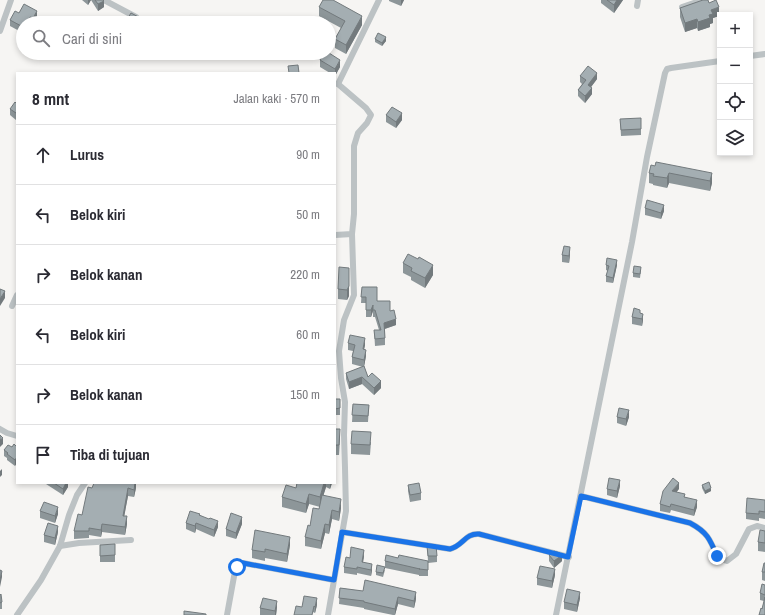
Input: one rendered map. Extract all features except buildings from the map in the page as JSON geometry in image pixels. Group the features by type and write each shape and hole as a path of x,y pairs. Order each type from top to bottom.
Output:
{"street":[{"path":"0,31 11,0"},
{"path":"104,0 133,16"},
{"path":"328,615 346,510 344,402 339,351 344,320 354,295 352,234 354,214 354,146 358,134 367,123 371,115 366,108 336,84 379,0"},
{"path":"682,7 703,0"},
{"path":"753,56 765,54"},
{"path":"556,615 665,73 671,68 717,61"},
{"path":"336,235 352,234"},
{"path":"12,306 16,297"},
{"path":"0,429 16,436"},
{"path":"17,615 41,580 60,546 69,515 77,495 84,484"},
{"path":"581,496 690,523 699,528 708,537 718,558 727,561 736,554 749,529 757,526 765,528"},
{"path":"342,532 450,549 455,548 468,536 479,534 568,557"},
{"path":"60,546 79,543 131,540"},
{"path":"227,615 235,571 237,567 243,563 334,580"}],"route":[{"path":"237,567 243,563 334,580 342,532 450,549 455,548 468,536 479,534 568,557 581,496 690,523 699,528 708,537 717,556"}]}
